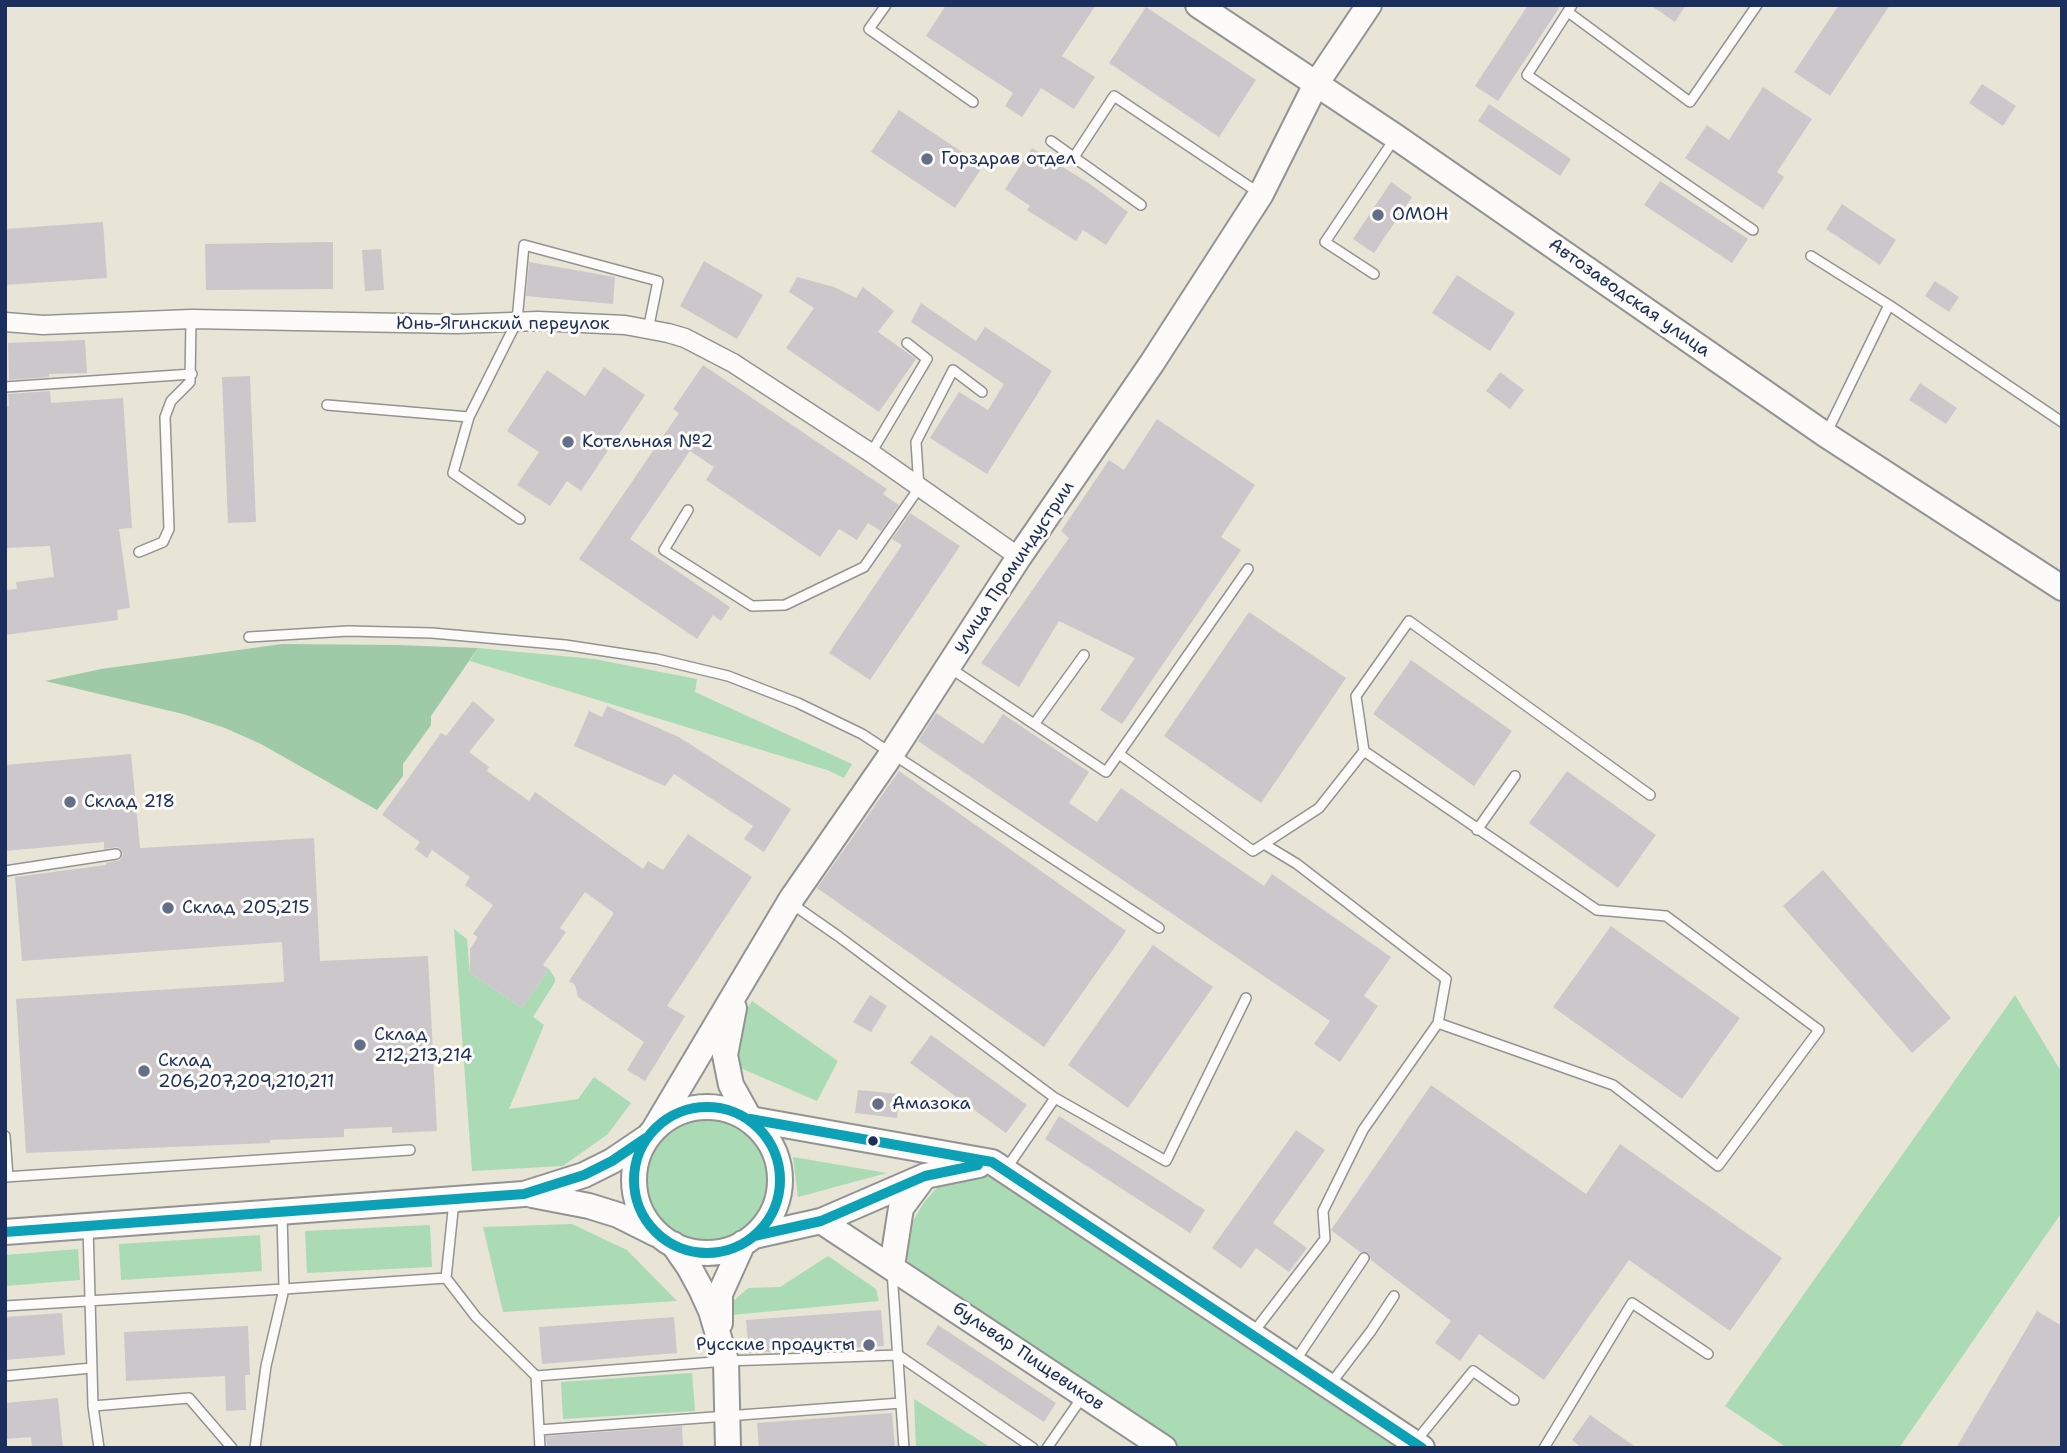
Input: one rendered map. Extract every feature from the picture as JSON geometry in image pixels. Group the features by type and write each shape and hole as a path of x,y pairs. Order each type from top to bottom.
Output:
{"main road":[{"name":"Автозаводская улица","path":"1198,5 1396,136 1826,435 2062,588"},
{"name":"улица Проминдустрии","path":"651,1133 789,903 893,752 1019,557 1152,363 1261,194 1316,84 1369,5"},
{"path":"728,1448 720,1294 749,1240 769,1219 778,1199 781,1177 777,1155 766,1135 750,1119 731,1085 725,1055 730,1021 740,984"},
{"path":"5,1232 524,1194 584,1175 612,1161 679,1114 707,1108 727,1110 750,1119 999,1166 1418,1445"},
{"path":"651,1133 637,1158 634,1179 637,1200 646,1220 690,1267 723,1350"},
{"path":"524,1194 589,1206 618,1216 691,1251 708,1253 821,1221 925,1176 999,1166"},
{"path":"892,1266 901,1208 925,1176"},
{"name":"бульвар Пищевиков","path":"821,1221 1164,1448"}],"street":[{"name":"Юнь-Ягинский переулок","path":"5,322 43,325 191,319 444,324 578,322 649,330 685,338 733,363 871,453 1019,557"}],"lane":[{"path":"886,5 869,29 973,102"},
{"path":"1753,230 1527,75 1570,8 1690,102 1756,5"},
{"path":"1074,158 1114,96 1261,194"},
{"path":"1374,274 1325,243 1396,136"},
{"path":"1051,141 1142,205"},
{"path":"520,519 453,473 468,417 517,321 524,245 658,281 649,330"},
{"path":"1811,256 1889,305 2062,422"},
{"path":"1826,435 1889,305"},
{"path":"139,552 163,542 169,529 165,417 171,401 187,386 192,374 191,319"},
{"path":"871,453 927,359 907,343"},
{"path":"688,510 664,550 752,606 785,605 864,567 919,488 916,442 953,370 982,392"},
{"path":"5,387 192,374"},
{"path":"327,405 468,417"},
{"path":"948,667 1106,772 1248,569"},
{"path":"1119,754 1253,851 1318,808 1364,751 1356,695 1409,621 1650,795"},
{"path":"249,637 348,631 432,633 565,645 657,659 728,676 767,690 862,734 893,752 1159,928"},
{"path":"1035,723 1084,655"},
{"path":"1364,751 1597,911 1666,915 1819,1030 1718,1166 1613,1085 1437,1023"},
{"path":"1478,830 1515,776"},
{"path":"1251,1335 1325,1239 1323,1211 1363,1130 1437,1023 1446,979 1297,864 1264,844"},
{"path":"5,871 116,854"},
{"path":"789,903 838,936 1055,1098 1166,1161 1246,998"},
{"path":"999,1166 1055,1098"},
{"path":"5,1136 6,1177 410,1150"},
{"path":"454,1199 446,1278 476,1317 536,1376 540,1448"},
{"path":"255,1448 265,1366 284,1289 282,1213"},
{"path":"88,1226 93,1406 99,1448"},
{"path":"1294,1362 1364,1258"},
{"path":"892,1266 904,1448"},
{"path":"5,1306 446,1278"},
{"path":"1329,1386 1394,1296"},
{"path":"1545,1448 1632,1303 1708,1354"},
{"path":"536,1376 723,1350 898,1354 1033,1448"},
{"path":"5,1376 92,1368"},
{"path":"1418,1445 1473,1371 1514,1400"},
{"path":"1047,1448 1084,1395"},
{"path":"93,1406 189,1398 232,1448"},
{"path":"540,1430 901,1403"}],"green space":[{"path":"282,644 478,648 431,716 431,725 403,764 403,776 377,810 261,744 225,728 183,714 45,681 101,669"},
{"path":"478,648 594,659 697,679 695,692 852,764 844,778 827,770 470,661"},
{"path":"454,929 467,939 470,973 522,1008 549,969 555,978 533,1017 544,1025 509,1109 578,1099 594,1077 631,1103 608,1134 563,1166 472,1171"},
{"path":"2015,995 2062,1073 2062,1212 1899,1448 1787,1448 1725,1406"},
{"path":"752,1001 838,1061 817,1101 738,1067 730,1036"},
{"path":"707,1120 730,1125 750,1138 763,1158 768,1181 763,1204 750,1224 730,1237 707,1242 684,1237 664,1224 651,1204 646,1181 651,1158 664,1138 684,1125"},
{"path":"793,1157 887,1173 798,1197"},
{"path":"989,1176 1401,1448 1178,1448 910,1268 905,1253 905,1235 924,1202 944,1180"},
{"path":"572,1224 627,1250 677,1301 503,1312 483,1227"},
{"path":"430,1225 432,1267 307,1273 305,1231"},
{"path":"260,1235 262,1271 121,1280 119,1244"},
{"path":"78,1249 80,1280 5,1286 5,1255"},
{"path":"828,1256 876,1289 879,1301 732,1315 731,1303 748,1288 780,1287"},
{"path":"692,1373 695,1411 563,1419 561,1382"},
{"path":"914,1399 990,1447 990,1448 916,1448"}],"building":[{"path":"946,5 1096,5 1062,56 1095,77 1074,109 1041,88 1022,117 1005,106 1013,93 926,36"},
{"path":"1528,5 1561,5 1498,101 1475,86"},
{"path":"1650,5 1686,5 1675,22"},
{"path":"1839,5 1890,5 1830,96 1794,72"},
{"path":"1146,7 1256,80 1219,137 1109,63"},
{"path":"1982,84 2016,106 2003,126 1969,103"},
{"path":"1763,87 1812,119 1777,172 1784,177 1763,209 1685,158 1707,125 1729,140"},
{"path":"1489,104 1571,159 1560,176 1478,121"},
{"name":"Горздрав отдел","path":"899,110 983,166 955,208 871,152"},
{"path":"1032,148 1087,182 1128,212 1106,245 1083,230 1076,241 1027,210 1030,206 1005,189"},
{"path":"1660,181 1748,239 1732,263 1644,205"},
{"path":"1391,182 1412,197 1374,253 1353,239"},
{"path":"1842,204 1896,240 1880,265 1826,229"},
{"path":"103,222 107,278 5,285 5,229"},
{"path":"333,242 333,289 206,290 205,244"},
{"path":"381,249 384,290 365,291 362,250"},
{"path":"704,261 763,295 737,339 680,306"},
{"path":"529,262 615,277 613,304 526,296"},
{"path":"1457,275 1515,313 1490,351 1432,313"},
{"path":"797,277 834,287 856,298 863,287 894,311 878,332 916,359 879,412 786,348 814,308 789,292"},
{"path":"1935,281 1959,297 1949,312 1925,296"},
{"path":"921,303 976,341 985,327 1052,371 987,474 930,438 959,392 988,410 1004,384 911,322"},
{"path":"85,340 87,373 49,374 49,377 9,380 8,343"},
{"path":"703,365 887,489 883,494 899,505 881,531 868,523 857,540 839,529 820,557 706,480 714,467 690,451 630,539 730,607 721,621 713,615 697,639 579,559 679,413 673,409"},
{"name":"Котельная №2","path":"604,367 645,395 581,491 567,481 550,506 517,485 539,452 507,431 547,370 585,396"},
{"path":"1500,372 1524,390 1510,409 1486,391"},
{"path":"250,376 256,522 228,523 222,377"},
{"path":"1920,383 1957,408 1946,424 1909,400"},
{"path":"50,391 51,403 123,398 132,528 119,529 130,608 117,610 118,620 5,635 5,590 17,589 16,582 54,577 50,546 5,548 5,406 9,406 8,394"},
{"path":"1157,419 1255,485 1221,537 1241,550 1122,724 1100,710 1135,658 1059,621 1019,687 981,663 1069,538 1061,531 1109,460 1124,470"},
{"path":"910,513 960,546 870,680 829,653 902,545 892,539"},
{"path":"1249,612 1346,678 1261,803 1164,736"},
{"path":"1411,660 1512,731 1474,786 1373,714"},
{"path":"473,701 495,720 469,752 489,767 487,771 529,801 535,792 643,869 648,861 663,870 688,834 752,877 667,1006 685,1016 645,1081 627,1070 644,1042 578,997 575,985 569,981 614,913 585,892 560,928 566,932 543,965 549,969 522,1008 470,973 470,949 478,937 473,934 493,905 465,885 470,877 432,850 427,858 415,849 420,842 382,815 441,733 446,736"},
{"path":"607,706 679,737 791,809 764,852 744,839 753,826 674,774 665,786 574,746 589,711 602,717"},
{"path":"936,713 983,744 1003,714 1089,772 1069,803 1097,822 1121,788 1264,886 1272,874 1391,957 1364,996 1378,1006 1340,1062 1314,1044 1330,1021 918,741"},
{"path":"131,754 140,848 314,838 320,961 428,956 437,1131 392,1133 392,1127 344,1129 344,1137 270,1140 270,1143 26,1153 16,999 284,982 282,942 22,961 15,877 106,865 120,860 123,854 118,847 104,849 104,842 5,851 5,765"},
{"path":"899,771 1126,931 1044,1047 817,888"},
{"path":"1567,771 1656,835 1618,888 1529,823"},
{"path":"1823,870 1951,1018 1912,1053 1783,906"},
{"path":"1611,926 1740,1018 1682,1099 1553,1007"},
{"path":"1153,945 1213,987 1128,1108 1068,1065"},
{"path":"870,995 887,1006 871,1032 853,1022"},
{"path":"931,1035 1027,1105 1006,1133 910,1063"},
{"path":"1431,1085 1586,1194 1620,1144 1782,1258 1730,1331 1629,1260 1544,1380 1479,1334 1460,1361 1435,1343 1451,1321 1371,1260 1368,1253 1360,1252 1331,1230"},
{"name":"Амазока","path":"858,1090 900,1094 897,1118 855,1113"},
{"path":"1059,1116 1205,1210 1190,1233 1045,1139"},
{"path":"1296,1130 1325,1150 1273,1223 1307,1248 1289,1272 1256,1248 1241,1269 1212,1248"},
{"path":"881,1310 884,1346 749,1353 746,1320"},
{"path":"2037,1311 2062,1326 2062,1448 1956,1448"},
{"path":"62,1313 65,1355 5,1360 5,1317"},
{"path":"674,1317 677,1353 542,1364 539,1327"},
{"path":"938,1325 1056,1403 1044,1422 926,1344"},
{"path":"248,1326 250,1375 245,1375 246,1410 226,1411 225,1376 126,1381 124,1332"},
{"path":"58,1398 63,1448 32,1448 31,1437 5,1439 5,1403"},
{"path":"892,1413 895,1448 759,1448 757,1423"},
{"path":"1590,1415 1637,1448 1582,1448 1572,1440"},
{"path":"682,1426 683,1448 547,1448 546,1436"}],"transit line":[{"path":"707,1107 735,1113 758,1129 774,1152 780,1180 774,1208 758,1231 735,1247 707,1253 679,1247 656,1231 640,1208 634,1180 640,1152 656,1129 679,1113 707,1107"},
{"path":"750,1119 992,1162 1422,1448"},
{"path":"5,1232 524,1194 584,1175 612,1161 646,1138"},
{"path":"754,1236 821,1221 925,1176 978,1165"}],"place":[{"name":"Горздрав отдел","path":"927,159"},
{"name":"ОМОН","path":"1378,215"},
{"name":"Котельная №2","path":"568,442"},
{"name":"Склад 218","path":"70,802"},
{"name":"Склад 205,215","path":"168,908"},
{"name":"Склад 212,213,214","path":"360,1045"},
{"name":"Склад 206,207,209,210,211","path":"144,1071"},
{"name":"Амазока","path":"878,1104"},
{"name":"Русские продукты","path":"869,1345"}]}
